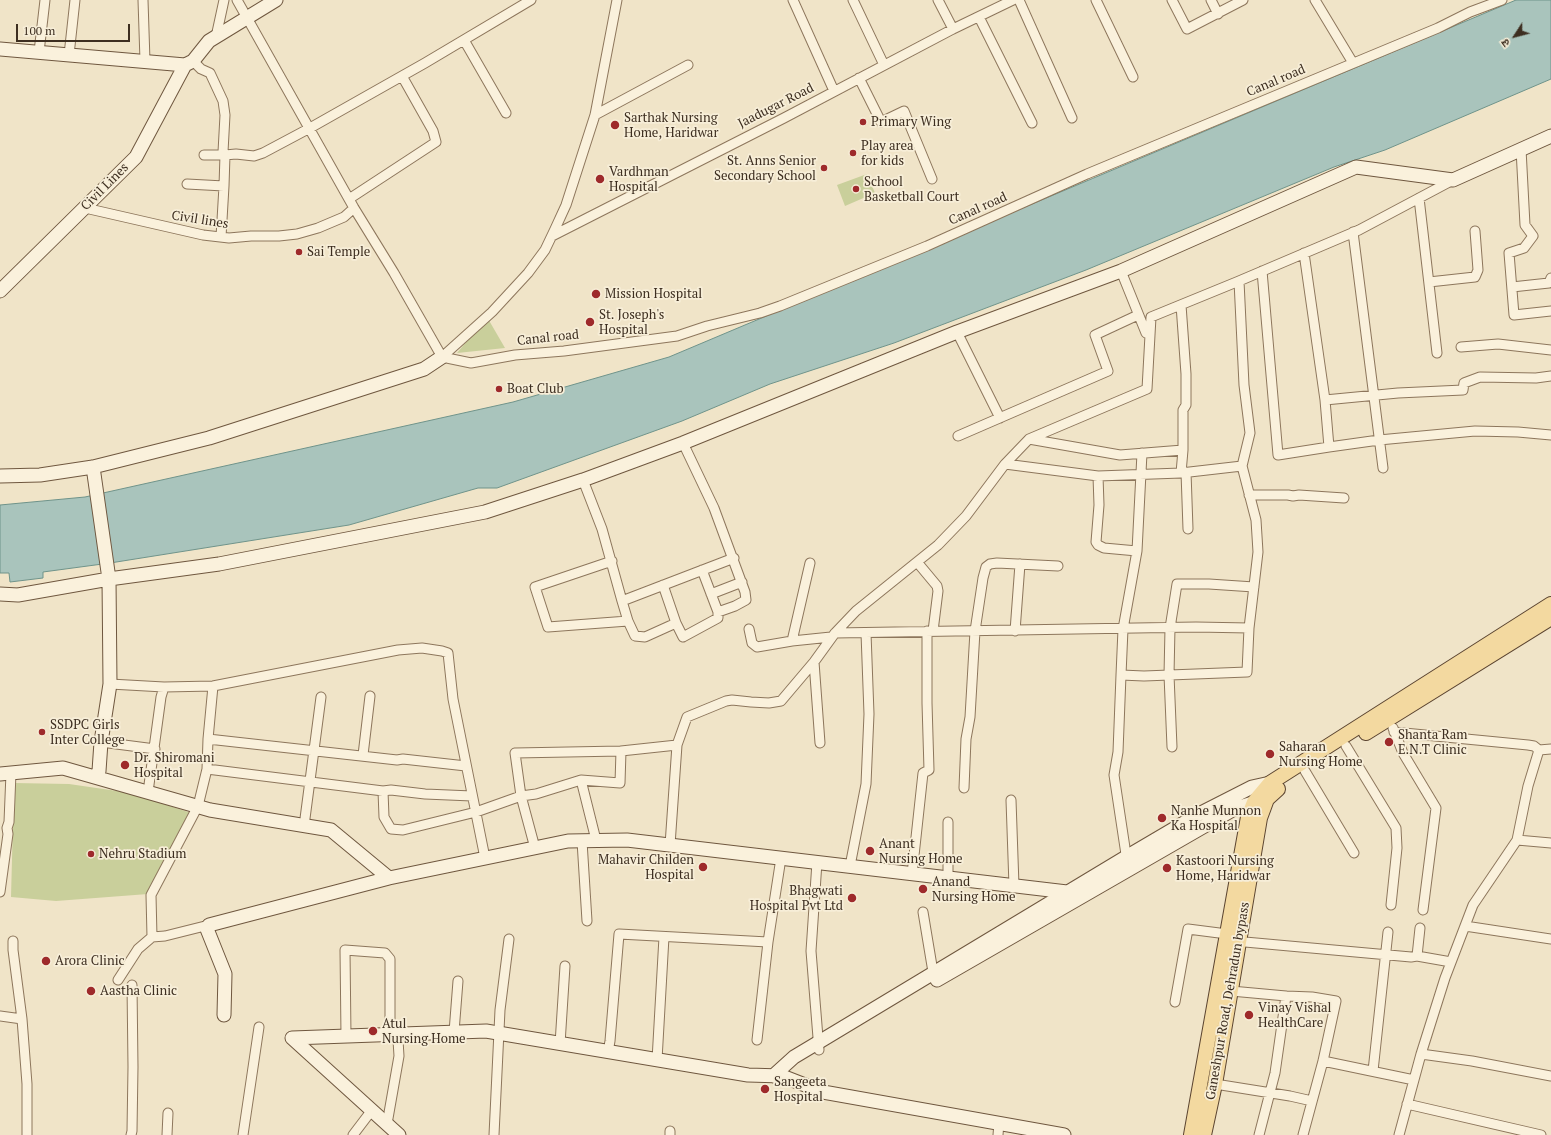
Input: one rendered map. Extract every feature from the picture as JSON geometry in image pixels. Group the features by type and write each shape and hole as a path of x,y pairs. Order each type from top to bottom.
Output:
{"main road":[{"path":"1260,800 1270,783 1551,604"},
{"name":"Ganeshpur Road, Dehradun bypass","path":"1204,1135 1215,1084 1231,991 1233,937 1260,818 1260,800 1551,618"},
{"path":"1191,1135 1233,937"}],"street":[{"path":"39,52 45,0"},
{"path":"69,55 75,0"},
{"path":"143,0 145,61"},
{"path":"216,37 224,0"},
{"path":"237,0 354,208 394,273 442,357"},
{"name":"Civil Lines","path":"0,291 136,157 189,63 209,41 276,0"},
{"path":"204,155 254,156 263,153 402,76 531,0"},
{"path":"0,476 40,475 93,467 209,438 424,369 442,357 492,312 528,273 545,250 552,236 566,205 595,115 617,0"},
{"path":"793,0 834,91"},
{"path":"853,0 884,65"},
{"path":"938,0 953,29"},
{"name":"Jaadugar Road","path":"552,236 784,118 953,29 1013,0"},
{"path":"1019,0 1072,118"},
{"path":"1096,0 1133,77"},
{"path":"1172,0 1187,29 1243,0"},
{"path":"1211,0 1218,14"},
{"path":"1315,0 1353,63"},
{"name":"Canal road","path":"442,357 471,363 515,355 564,351 677,336 707,326 760,313 927,246 1087,174 1438,28 1470,12 1502,0"},
{"path":"979,17 1032,123"},
{"path":"464,40 506,112"},
{"path":"0,49 145,61 189,63 210,73 223,101 225,115 223,152 225,155 224,186 221,237"},
{"path":"595,115 688,65"},
{"path":"349,199 436,142 433,131 402,76"},
{"path":"859,78 881,122 904,111 932,179"},
{"path":"670,845 678,745 687,717 732,700 770,703 781,700 814,662 833,635 856,611 938,545 966,516 1005,464 1028,439 1147,389 1151,317 1353,232 1453,180 1551,136"},
{"path":"1521,149 1525,225 1533,236 1524,248 1509,253 1514,315 1551,310"},
{"path":"0,594 18,595 109,579 219,564 485,512 583,480 683,443 957,332 1121,271 1356,167 1453,180"},
{"path":"187,184 224,186"},
{"path":"1419,198 1437,353"},
{"name":"Civil lines","path":"84,208 203,235 229,238 297,234 318,228 344,217 354,208"},
{"path":"1429,282 1475,277 1478,270 1475,231"},
{"path":"1353,232 1383,468"},
{"path":"1304,253 1325,400 1329,447"},
{"path":"1121,271 1146,333"},
{"path":"1262,271 1278,455 1379,440 1475,431 1518,432 1551,435"},
{"path":"1512,287 1549,283 1551,278"},
{"path":"1121,675 1144,676 1247,672 1248,628 1258,552 1256,520 1242,466 1250,433 1244,385 1239,281"},
{"path":"1181,305 1186,374 1186,406 1183,410 1184,450 1181,473"},
{"path":"958,436 1108,371 1095,335 1138,315"},
{"path":"957,332 1000,418"},
{"path":"1461,347 1498,344 1551,350"},
{"path":"1325,400 1374,395 1463,390 1464,383 1480,377 1536,378 1551,376"},
{"path":"1028,439 1120,455 1184,450"},
{"path":"683,443 714,508 734,558 745,592 746,600 718,612"},
{"path":"1127,863 1114,775 1118,752 1123,629 1137,551 1142,453"},
{"path":"1005,464 1098,476 1186,472 1188,529"},
{"path":"1181,473 1242,466"},
{"path":"93,467 109,579 110,684 101,742 99,771 95,777"},
{"path":"1098,476 1096,542 1104,548 1137,551"},
{"path":"583,480 602,529 628,622 635,636 645,637 676,623"},
{"path":"1250,495 1298,495 1344,498"},
{"path":"622,601 734,558"},
{"path":"612,561 535,586 548,627 628,622"},
{"path":"912,874 923,773 929,770 927,703 930,631 938,592 937,586 917,562"},
{"path":"792,641 810,563"},
{"path":"964,788 966,739 970,717 975,631 986,567 990,564 997,563 1058,566"},
{"path":"1015,631 1020,564"},
{"path":"662,585 676,623 683,637 718,618 718,612 702,570"},
{"path":"711,594 742,582"},
{"path":"1172,747 1169,675 1170,628 1177,584 1209,584 1254,587"},
{"path":"749,629 752,643 757,647 833,635 866,633 1248,628"},
{"path":"850,866 866,784 868,714 866,633"},
{"path":"110,684 164,687 213,686 398,650 422,648 448,653 453,699 485,858"},
{"path":"814,662 820,742"},
{"path":"152,937 151,895 198,806 207,769 213,686"},
{"path":"148,792 161,697 164,687"},
{"path":"363,755 370,696"},
{"path":"304,826 321,697"},
{"path":"1389,719 1402,753 1436,808 1423,910"},
{"path":"1394,732 1528,745 1534,746 1539,750 1551,749"},
{"path":"208,739 363,755 396,760 403,759 466,766"},
{"path":"101,742 155,749"},
{"path":"535,848 521,796 515,753 621,750 678,745"},
{"path":"1346,746 1396,828 1397,848 1391,905"},
{"path":"383,791 384,816 391,829 403,830 476,812 521,796 536,794 582,780 620,783 621,750"},
{"path":"1399,1135 1421,1054 1445,978 1473,905 1517,840 1528,786 1539,750"},
{"path":"0,892 8,834 7,828 9,822 5,774 63,768 210,810 331,830 389,878"},
{"path":"207,769 383,791 391,790 426,794 472,796"},
{"path":"1305,771 1354,853"},
{"path":"582,780 596,840"},
{"path":"778,1076 819,1046 934,976 1127,863 1199,814 1245,790 1270,783"},
{"path":"1011,800 1014,886"},
{"path":"1127,863 1234,809 1260,800"},
{"path":"948,822 948,878"},
{"path":"118,980 138,949 152,937 165,936 389,878 568,841 627,840 1014,886 1071,896"},
{"path":"1517,840 1551,843"},
{"path":"582,841 586,921"},
{"path":"757,1040 768,942 781,858"},
{"path":"817,862 811,951 819,1046"},
{"path":"923,912 934,976"},
{"path":"209,925 207,929 225,974 224,1015"},
{"path":"1465,926 1551,939"},
{"path":"1175,1002 1188,928 1233,937 1253,943 1411,957 1417,956 1451,962"},
{"path":"1417,956 1420,928"},
{"path":"1373,1071 1388,932"},
{"path":"608,1052 619,934 768,942"},
{"path":"657,1060 664,937"},
{"path":"494,1135 500,1004 509,939"},
{"path":"13,941 12,950 22,1019 27,1084 27,1135"},
{"path":"346,1036 345,950 385,953 390,959 390,1029 398,1040 399,1056 387,1124"},
{"path":"560,1044 565,966"},
{"path":"454,1032 458,981"},
{"path":"131,1135 133,1075 132,985"},
{"path":"1231,991 1312,997 1336,1001 1323,1061 1303,1135"},
{"path":"1259,1135 1268,1093 1275,1072 1286,996"},
{"path":"0,1016 22,1019"},
{"path":"243,1135 259,1027"},
{"path":"399,1135 292,1038 486,1031 748,1075 778,1076 823,1092 998,1129 1064,1135"},
{"path":"1421,1054 1472,1061 1551,1076"},
{"path":"1323,1061 1414,1080"},
{"path":"1215,1084 1312,1101"},
{"path":"1407,1104 1541,1135"},
{"path":"353,1135 372,1110"},
{"path":"167,1135 168,1114"}],"green space":[{"name":"School Basketball Court","path":"867,174 875,193 845,206 837,185"},
{"path":"487,317 505,348 457,353"},
{"name":"Nehru Stadium","path":"14,783 69,784 131,793 194,814 148,894 56,901 11,897"}],"water":[{"path":"1516,0 1551,0 1551,79 1385,150 1334,167 1086,270 894,343 770,384 682,421 497,488 478,488 349,525 110,563 43,572 43,578 10,582 9,573 0,573 0,505 85,497 513,402 669,357"}],"place":[{"name":"Primary Wing","path":"863,122"},
{"name":"Sarthak Nursing Home, Haridwar","path":"615,125"},
{"name":"Play area for kids","path":"853,153"},
{"name":"St. Anns Senior Secondary School","path":"824,168"},
{"name":"Vardhman Hospital","path":"600,179"},
{"name":"School Basketball Court","path":"856,189"},
{"name":"Sai Temple","path":"299,252"},
{"name":"Mission Hospital","path":"596,294"},
{"name":"St. Joseph's Hospital","path":"590,322"},
{"name":"Boat Club","path":"499,389"},
{"name":"SSDPC Girls Inter College","path":"42,732"},
{"name":"Shanta Ram E.N.T Clinic","path":"1389,742"},
{"name":"Saharan Nursing Home","path":"1270,754"},
{"name":"Dr. Shiromani Hospital","path":"125,765"},
{"name":"Nanhe Munnon Ka Hospital","path":"1162,818"},
{"name":"Anant Nursing Home","path":"870,851"},
{"name":"Nehru Stadium","path":"91,854"},
{"name":"Mahavir Childen Hospital","path":"703,867"},
{"name":"Kastoori Nursing Home, Haridwar","path":"1167,868"},
{"name":"Anand Nursing Home","path":"923,889"},
{"name":"Bhagwati Hospital Pvt Ltd","path":"852,898"},
{"name":"Arora Clinic","path":"46,961"},
{"name":"Aastha Clinic","path":"91,991"},
{"name":"Vinay Vishal HealthCare","path":"1249,1015"},
{"name":"Atul Nursing Home","path":"373,1031"},
{"name":"Sangeeta Hospital","path":"765,1089"}]}
